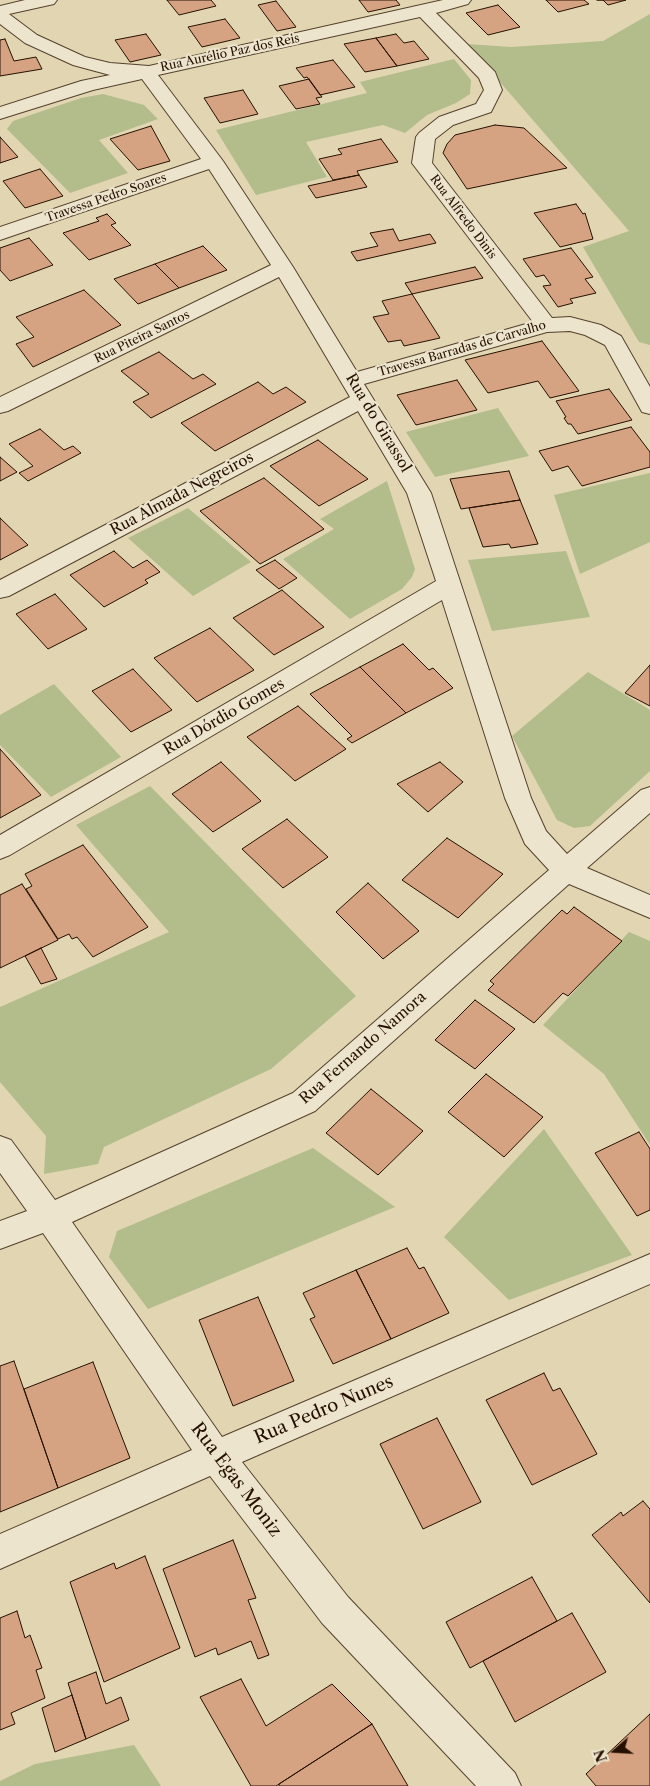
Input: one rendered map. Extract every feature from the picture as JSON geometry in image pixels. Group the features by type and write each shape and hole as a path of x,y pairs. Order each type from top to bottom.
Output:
{"street":[{"path":"0,11 48,0"},
{"name":"Rua Aurélio Paz dos Reis","path":"0,113 88,85 424,11 462,0"},
{"name":"Rua Alfredo Dinis","path":"424,11 488,76 493,90 484,108 446,121 426,137 422,163 546,325"},
{"path":"0,16 31,39 79,60 110,69 146,71"},
{"name":"Rua do Girassol","path":"146,71 213,161 284,267 419,493 518,798 535,837 566,871 650,907"},
{"name":"Travessa Pedro Soares","path":"0,234 213,161"},
{"name":"Rua Piteira Santos","path":"0,406 284,267"},
{"name":"Travessa Barradas de Carvalho","path":"358,390 546,325 570,324 593,330 613,341 650,407"},
{"name":"Rua Almada Negreiros","path":"0,590 358,390"},
{"name":"Rua Dórdio Gomes","path":"0,848 448,585"},
{"name":"Rua Fernando Namora","path":"0,1235 50,1217 304,1102 650,797"},
{"name":"Rua Egas Moniz","path":"0,1149 50,1217 216,1456 335,1610 502,1786"},
{"name":"Rua Pedro Nunes","path":"0,1552 216,1456 650,1269"}],"green space":[{"path":"650,14 650,345 639,342 583,247 629,231 467,44 511,47 603,41"},
{"path":"454,59 471,80 470,94 456,103 427,115 405,133 383,125 306,142 327,177 256,195 216,130 367,93 360,82"},
{"path":"103,94 144,105 158,119 99,140 128,173 70,193 7,129 13,121 81,98"},
{"path":"498,408 529,456 435,477 406,432"},
{"path":"650,473 650,542 580,574 554,495"},
{"path":"387,481 415,569 412,577 402,589 350,619 283,559 334,529 320,519"},
{"path":"188,508 251,562 193,596 128,538"},
{"path":"566,551 590,617 492,631 468,560"},
{"path":"588,672 650,710 650,771 590,826 574,828 557,820 512,736"},
{"path":"54,684 121,757 51,797 0,745 0,715"},
{"path":"150,786 356,996 271,1069 104,1147 98,1164 44,1174 46,1136 0,1082 0,1007 169,932 76,825"},
{"path":"629,932 650,941 650,1145 604,1074 543,1025"},
{"path":"544,1129 632,1255 509,1300 444,1237"},
{"path":"313,1148 395,1207 148,1309 109,1257 117,1231"},
{"path":"134,1745 161,1786 0,1786 0,1781 35,1764"}],"building":[{"path":"167,0 211,0 216,6 179,15"},
{"path":"359,0 396,0 400,5 368,12"},
{"path":"546,0 584,0 589,4 558,12"},
{"path":"603,0 626,0 608,5"},
{"path":"276,1 296,27 277,31 258,5"},
{"path":"498,5 520,27 488,35 466,13"},
{"path":"225,19 240,38 202,47 188,27"},
{"path":"146,34 161,55 130,62 115,40"},
{"path":"396,34 404,43 414,41 429,59 397,66 376,38"},
{"path":"376,38 397,66 365,72 344,44"},
{"path":"5,39 14,61 36,57 42,69 0,76 0,40"},
{"path":"333,60 355,87 320,95 307,77 304,78 296,68"},
{"path":"309,79 322,97 316,98 320,104 296,109 279,86"},
{"path":"243,90 258,114 220,123 204,98"},
{"path":"495,125 524,128 567,168 467,189 443,153 447,144 455,135"},
{"path":"151,126 170,161 138,170 110,139"},
{"path":"0,137 18,157 0,163"},
{"path":"381,139 398,162 357,171 359,175 333,180 319,159 342,154 338,149"},
{"path":"40,169 63,196 25,208 3,181"},
{"path":"359,175 367,187 316,198 308,186"},
{"path":"576,204 583,214 585,213 593,239 560,247 534,213"},
{"path":"107,214 116,223 111,225 131,245 89,260 63,233 99,221 96,218"},
{"path":"393,229 399,241 430,234 436,243 357,261 351,252 378,246 370,233"},
{"path":"29,238 53,265 10,281 0,270 0,248"},
{"path":"203,246 227,270 179,288 155,264"},
{"path":"571,248 593,277 585,279 596,293 570,299 573,303 558,307 543,286 551,285 544,275 536,277 523,259"},
{"path":"155,264 179,288 138,304 114,279"},
{"path":"475,267 483,278 412,294 405,283"},
{"path":"84,290 121,325 33,367 16,344 34,337 16,317"},
{"path":"412,294 440,338 404,346 401,340 388,342 373,317 389,314 382,301"},
{"path":"542,341 579,391 550,398 538,381 488,393 465,360"},
{"path":"159,352 193,379 203,374 216,384 151,418 133,402 149,394 121,371"},
{"path":"457,380 477,410 416,425 397,395"},
{"path":"258,382 273,394 286,387 306,402 215,451 181,423"},
{"path":"609,389 632,420 578,434 564,418 566,417 556,401"},
{"path":"631,427 650,452 650,467 582,486 568,466 552,471 539,451"},
{"path":"40,429 64,450 73,446 81,453 28,481 19,473 33,466 9,444"},
{"path":"318,440 368,479 319,506 270,466"},
{"path":"0,457 17,472 0,481"},
{"path":"509,471 520,500 461,509 450,479"},
{"path":"264,478 324,529 260,564 200,511"},
{"path":"520,500 538,544 511,548 509,544 483,547 469,508"},
{"path":"0,518 28,545 0,560"},
{"path":"114,551 133,568 147,560 160,572 145,580 148,583 104,607 70,575"},
{"path":"275,560 297,578 279,589 256,570"},
{"path":"282,590 324,627 274,655 233,618"},
{"path":"55,594 87,629 48,649 16,614"},
{"path":"210,628 254,670 197,702 154,658"},
{"path":"403,644 429,670 433,668 453,688 406,713 360,667"},
{"path":"650,665 650,706 625,693"},
{"path":"360,667 406,713 352,743 347,739 352,736 310,694"},
{"path":"133,669 172,710 131,732 92,691"},
{"path":"298,706 346,749 295,781 247,737"},
{"path":"0,749 41,795 0,818"},
{"path":"221,762 261,801 213,832 172,794"},
{"path":"440,762 463,782 428,812 397,784"},
{"path":"287,819 328,857 283,888 242,849"},
{"path":"447,838 503,874 458,918 402,880"},
{"path":"83,845 148,927 93,957 77,937 72,939 69,934 58,939 26,889 32,886 25,874"},
{"path":"368,883 419,931 383,959 336,912"},
{"path":"22,884 58,940 0,968 0,895"},
{"path":"574,907 622,941 568,996 563,993 534,1023 488,990 494,984 490,981 562,910 567,914"},
{"path":"41,948 57,979 41,984 25,956"},
{"path":"475,1000 515,1029 475,1069 435,1040"},
{"path":"486,1074 543,1117 504,1157 448,1112"},
{"path":"371,1089 423,1131 378,1175 326,1133"},
{"path":"639,1132 650,1149 650,1210 637,1216 595,1153"},
{"path":"407,1248 419,1269 424,1267 449,1313 391,1339 356,1270"},
{"path":"356,1270 391,1339 333,1364 310,1319 315,1317 303,1293"},
{"path":"258,1297 294,1381 233,1406 199,1320"},
{"path":"14,1361 58,1488 0,1512 0,1366"},
{"path":"93,1362 130,1458 58,1488 24,1389"},
{"path":"544,1373 553,1391 560,1388 597,1454 532,1485 486,1400"},
{"path":"437,1418 481,1502 423,1529 380,1444"},
{"path":"643,1501 650,1509 650,1603 592,1535 621,1512 623,1516"},
{"path":"233,1540 256,1598 248,1600 269,1655 258,1659 251,1641 218,1655 216,1648 195,1657 163,1569"},
{"path":"145,1556 180,1648 104,1682 70,1582 114,1563 116,1569"},
{"path":"532,1577 557,1621 470,1668 446,1622"},
{"path":"17,1611 25,1638 30,1635 42,1668 36,1670 45,1698 11,1713 15,1724 0,1730 0,1618"},
{"path":"572,1613 606,1672 515,1722 483,1661"},
{"path":"96,1672 106,1704 121,1697 129,1720 86,1739 68,1683"},
{"path":"241,1679 266,1726 332,1684 372,1724 276,1786 251,1786 200,1697"},
{"path":"72,1695 86,1739 55,1752 42,1708"},
{"path":"650,1714 650,1786 596,1786 586,1774"},
{"path":"372,1724 408,1786 279,1786 279,1784"}]}
